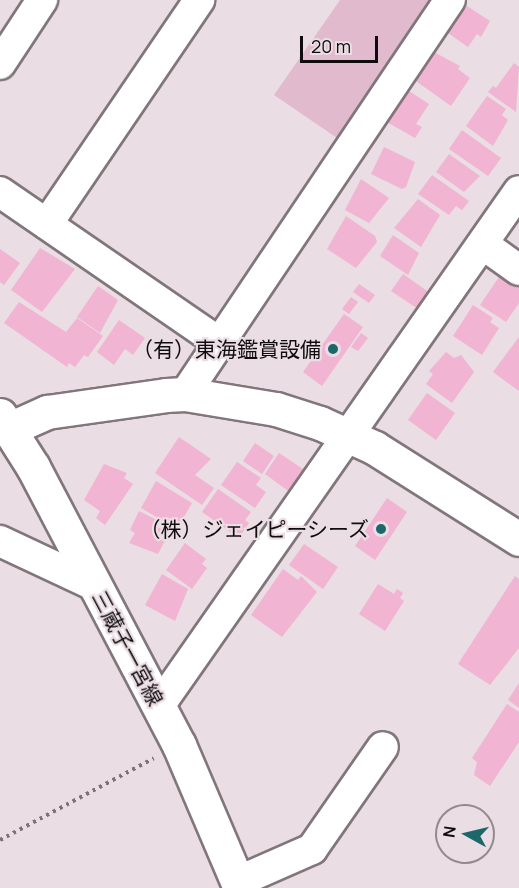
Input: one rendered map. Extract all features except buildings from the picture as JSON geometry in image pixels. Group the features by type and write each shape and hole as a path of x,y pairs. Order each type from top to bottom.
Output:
{"street":[{"path":"0,64 42,0"},
{"path":"47,224 199,0"},
{"path":"186,394 217,341 450,0"},
{"path":"159,706 351,436 519,191"},
{"path":"0,192 217,341"},
{"path":"484,245 519,270"},
{"path":"4,422 47,412 186,394 276,409 351,436 519,539"},
{"name":"三蔵子一宮線","path":"4,422 96,586 179,745 239,885"},
{"path":"0,541 96,586"},
{"path":"239,885 312,849 383,747"}],"path":[{"path":"0,840 179,745"}],"shaded area":[{"path":"340,0 436,0 340,140 274,95"}],"place":[{"name":"（有）東海鑑賞設備","path":"333,349"},
{"name":"（株）ジェイピーシーズ","path":"381,529"}]}
